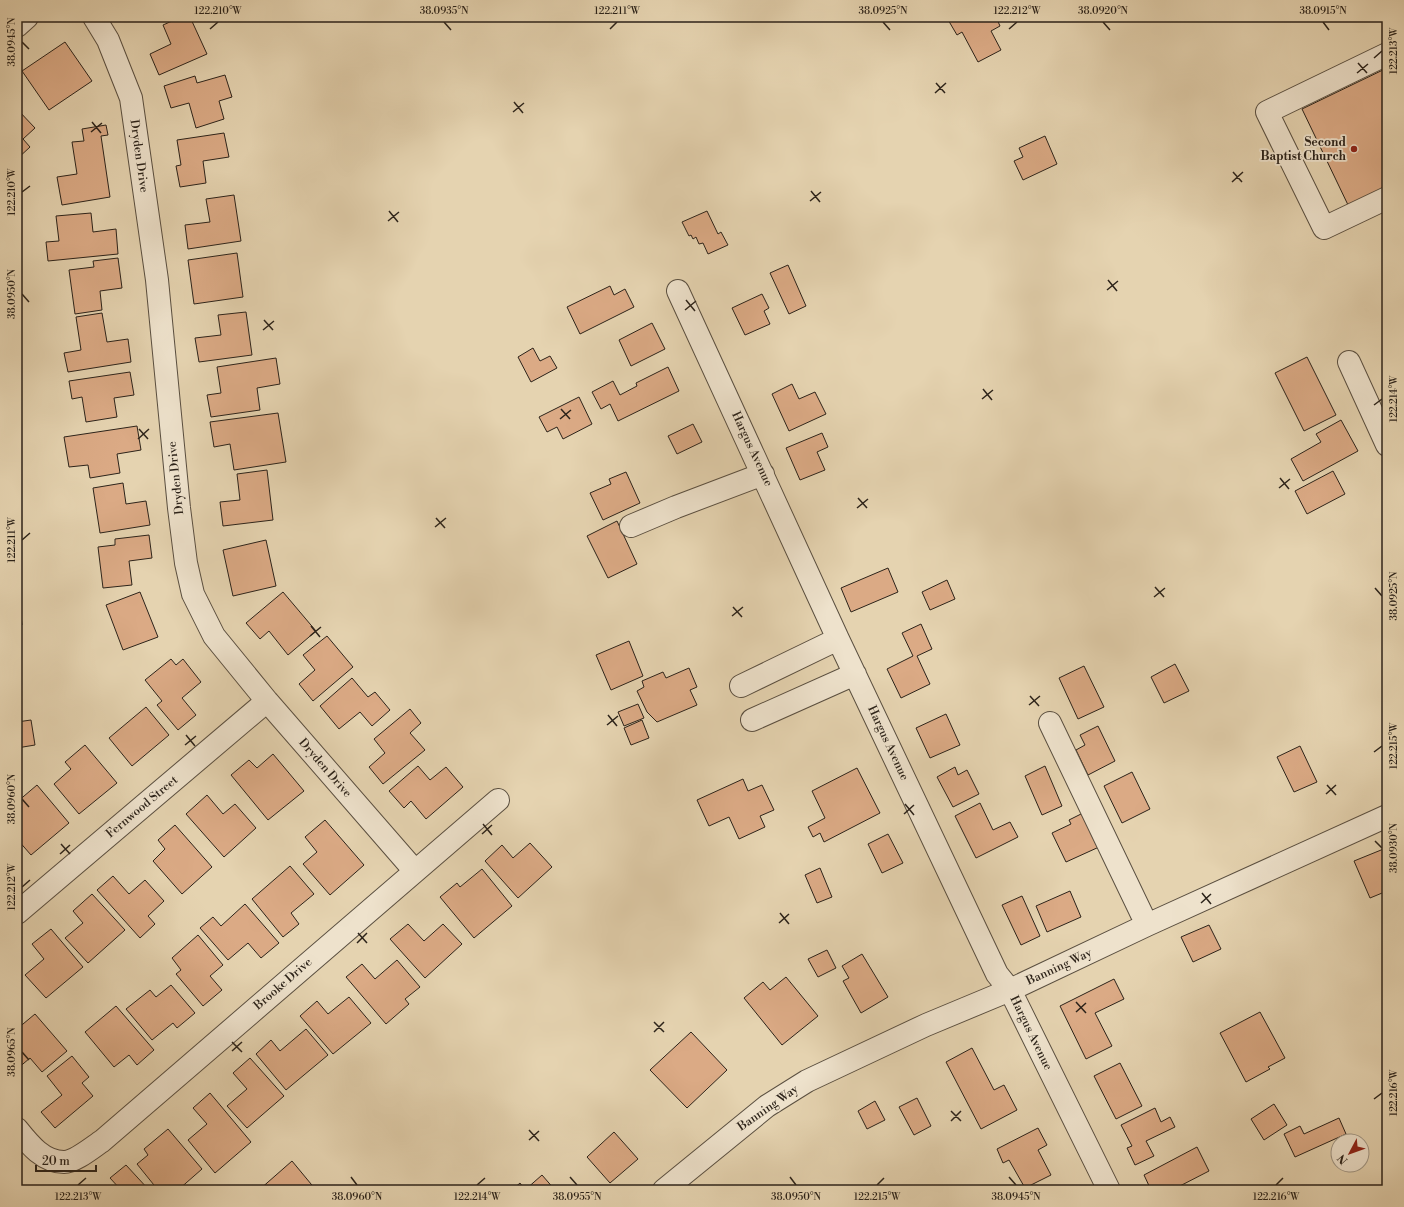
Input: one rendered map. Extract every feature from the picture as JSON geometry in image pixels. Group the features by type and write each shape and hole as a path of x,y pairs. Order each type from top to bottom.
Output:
{"street":[{"path":"17,26 27,17"},
{"name":"Dryden Drive","path":"94,17 108,40 131,98 157,280 179,508 186,563 193,594 214,636 267,701 414,870"},
{"path":"1387,54 1267,112 1324,228 1387,198"},
{"name":"Hargus Avenue","path":"678,291 838,639 997,974 1010,990 1109,1190"},
{"path":"1349,362 1387,445"},
{"path":"631,526 676,506 763,474"},
{"path":"741,686 838,639"},
{"path":"752,720 855,674"},
{"name":"Fernwood Street","path":"19,906 267,701"},
{"path":"1050,722 1147,925"},
{"name":"Brooke Drive","path":"17,1129 30,1145 45,1157 64,1162 80,1156 102,1141 414,870 498,800"},
{"name":"Banning Way","path":"664,1190 767,1106 787,1093 919,1029 1010,990 1147,925 1387,816"}],"building":[{"path":"181,17 190,17 207,54 159,75 150,54 171,44 163,25"},
{"path":"996,17 1000,26 991,31 1001,50 978,62 962,32 957,35 947,18"},
{"path":"65,42 92,81 49,110 22,71"},
{"name":"Second Baptist Church","path":"1387,68 1387,189 1349,207 1302,109"},
{"path":"225,75 232,97 219,101 224,119 196,128 189,103 171,108 164,86 195,76 197,83"},
{"path":"17,109 35,128 23,139 30,147 17,159"},
{"path":"106,125 108,135 101,136 110,197 62,205 57,177 77,174 72,142 84,141 82,129"},
{"path":"224,133 229,157 203,161 206,183 180,187 176,166 181,165 177,140"},
{"path":"1045,136 1057,164 1023,180 1014,161 1023,157 1019,148"},
{"path":"234,195 241,241 188,249 185,225 210,222 206,199"},
{"path":"707,211 718,234 721,232 728,245 708,254 703,243 699,244 696,237 693,239 691,235 689,236 682,222"},
{"path":"91,213 93,232 116,229 118,254 48,261 46,242 59,241 56,216"},
{"path":"237,253 243,297 194,304 188,260"},
{"path":"118,258 122,288 100,291 102,310 75,314 69,270 94,267 93,261"},
{"path":"788,265 806,306 789,314 770,273"},
{"path":"610,286 614,295 625,289 634,307 580,334 567,307"},
{"path":"762,294 769,308 764,311 770,324 745,335 732,308"},
{"path":"246,312 252,355 199,362 195,338 221,335 218,315"},
{"path":"102,313 107,342 128,339 131,362 68,372 64,353 81,350 76,317"},
{"path":"652,323 665,349 631,366 619,340"},
{"path":"533,348 540,361 550,356 557,368 531,382 518,357"},
{"path":"1307,357 1336,415 1304,431 1275,373"},
{"path":"276,358 280,384 257,388 260,410 211,417 207,395 221,393 217,367"},
{"path":"668,367 679,391 618,421 610,404 601,409 592,392 613,381 620,395 637,386 636,383"},
{"path":"130,372 134,395 114,398 117,417 86,422 82,397 72,399 69,381"},
{"path":"792,384 799,399 815,392 826,414 789,431 772,394"},
{"path":"579,397 592,424 563,439 557,427 547,432 539,417"},
{"path":"278,413 286,462 234,470 230,444 214,447 210,422"},
{"path":"1341,420 1358,451 1303,481 1291,459 1321,442 1316,434"},
{"path":"693,424 702,442 677,454 668,436"},
{"path":"137,426 141,450 117,454 120,473 90,478 88,465 69,467 64,437"},
{"path":"822,433 828,447 817,452 825,470 800,480 786,448"},
{"path":"267,470 273,520 223,526 220,502 240,500 237,474"},
{"path":"1333,471 1345,494 1307,514 1295,491"},
{"path":"626,472 640,503 603,520 590,493 611,484 609,479"},
{"path":"123,483 126,504 146,501 150,525 100,533 93,488"},
{"path":"617,521 637,564 608,578 587,536"},
{"path":"149,535 152,558 129,561 132,585 103,588 98,547 115,545 115,539"},
{"path":"266,540 276,586 233,596 223,550"},
{"path":"888,568 898,592 851,612 841,588"},
{"path":"17,577 22,625 17,626"},
{"path":"947,580 955,599 930,610 922,592"},
{"path":"140,592 158,637 123,650 106,605"},
{"path":"283,592 316,631 288,655 269,631 260,639 246,623"},
{"path":"921,624 932,649 917,656 930,684 901,698 887,669 913,656 902,633"},
{"path":"327,636 353,667 313,701 299,684 315,670 303,655"},
{"path":"629,641 643,676 611,690 596,655"},
{"path":"171,659 176,665 183,659 201,682 182,698 196,715 178,730 157,705 162,701 145,680"},
{"path":"1175,664 1189,691 1164,703 1151,677"},
{"path":"1084,666 1104,707 1078,719 1059,678"},
{"path":"689,668 697,687 690,690 697,705 657,722 647,712 637,691 644,687 642,681 663,672 666,678"},
{"path":"352,678 368,697 375,692 390,710 372,726 360,712 339,729 320,706"},
{"path":"638,704 644,718 624,726 618,712"},
{"path":"146,707 169,735 132,766 109,738"},
{"path":"410,709 421,723 410,733 425,750 383,784 369,767 385,753 374,739"},
{"path":"946,714 960,745 930,758 916,728"},
{"path":"31,720 35,745 17,748 17,722"},
{"path":"642,720 649,738 631,745 624,728"},
{"path":"1098,726 1115,761 1088,775 1076,750 1085,745 1080,735"},
{"path":"85,745 117,783 79,814 54,784 71,769 65,762"},
{"path":"1300,746 1317,782 1294,792 1277,757"},
{"path":"273,754 304,791 268,820 231,775 249,760 257,768"},
{"path":"418,766 430,780 446,767 463,787 426,819 411,801 404,808 389,791"},
{"path":"1045,766 1062,806 1042,815 1025,776"},
{"path":"955,767 958,775 967,770 979,794 953,807 937,777"},
{"path":"857,768 880,813 824,842 820,833 813,837 808,827 825,818 812,791"},
{"path":"1132,772 1150,809 1122,823 1104,786"},
{"path":"743,779 748,791 762,785 774,810 760,816 765,827 739,839 729,817 709,826 697,800"},
{"path":"37,785 69,823 31,855 17,839 17,802"},
{"path":"207,795 223,814 235,804 256,828 224,857 186,814"},
{"path":"980,803 993,830 1010,822 1018,837 976,858 955,816"},
{"path":"1083,813 1099,847 1066,862 1052,833 1071,824 1069,820"},
{"path":"325,820 364,865 330,895 303,864 317,852 305,837"},
{"path":"175,825 212,867 182,894 153,861 165,849 158,840"},
{"path":"888,834 903,863 882,873 868,844"},
{"path":"530,843 552,867 518,898 485,861 502,845 513,858"},
{"path":"1386,848 1387,891 1370,898 1354,861"},
{"path":"290,866 314,894 291,913 299,924 283,937 252,899"},
{"path":"820,868 832,897 817,903 805,875"},
{"path":"482,869 512,906 474,938 440,897 457,883 460,887"},
{"path":"113,876 129,894 145,880 164,901 148,916 155,924 140,938 97,890"},
{"path":"1070,891 1081,917 1047,932 1036,906"},
{"path":"92,894 125,930 88,963 65,938 83,923 73,911"},
{"path":"1022,896 1040,936 1021,945 1002,905"},
{"path":"245,904 279,943 261,958 248,943 228,960 200,928 213,917 221,926"},
{"path":"408,924 424,941 443,924 462,944 425,978 390,939"},
{"path":"1209,925 1221,949 1193,962 1181,937"},
{"path":"51,929 83,967 46,998 25,975 44,959 32,944"},
{"path":"198,935 223,965 210,976 222,990 203,1006 176,974 181,970 172,958"},
{"path":"827,950 836,968 818,977 808,959"},
{"path":"862,954 888,997 861,1013 843,981 849,978 842,966"},
{"path":"397,960 420,987 405,999 409,1004 386,1024 346,977 362,964 375,979"},
{"path":"786,977 818,1016 782,1045 744,998 763,982 770,990"},
{"path":"1114,979 1124,999 1095,1013 1112,1046 1086,1059 1060,1006"},
{"path":"171,985 195,1013 177,1028 173,1023 152,1040 126,1009 150,990 156,997"},
{"path":"349,997 371,1023 333,1054 300,1016 317,1001 328,1014"},
{"path":"116,1006 154,1050 137,1065 129,1055 114,1067 85,1032"},
{"path":"1260,1012 1285,1058 1268,1067 1270,1069 1246,1082 1220,1033"},
{"path":"35,1014 67,1051 42,1072 30,1058 17,1069 17,1029"},
{"path":"306,1029 328,1055 286,1090 256,1054 271,1040 280,1051"},
{"path":"691,1032 727,1070 687,1108 650,1070"},
{"path":"972,1048 994,1090 1004,1085 1017,1110 981,1129 946,1062"},
{"path":"72,1056 89,1077 82,1083 93,1096 55,1128 41,1112 62,1095 47,1076"},
{"path":"250,1058 284,1096 247,1128 227,1106 247,1089 233,1073"},
{"path":"1120,1063 1142,1106 1116,1119 1094,1076"},
{"path":"210,1093 251,1142 215,1173 188,1140 207,1124 193,1108"},
{"path":"917,1098 931,1126 914,1135 899,1107"},
{"path":"875,1101 885,1120 867,1129 858,1111"},
{"path":"1274,1104 1287,1125 1264,1140 1251,1119"},
{"path":"1155,1108 1161,1122 1170,1117 1175,1127 1146,1141 1154,1156 1135,1165 1127,1148 1132,1146 1121,1125"},
{"path":"1339,1118 1346,1133 1330,1133 1330,1141 1295,1157 1284,1134 1300,1126 1304,1134"},
{"path":"1038,1128 1047,1145 1038,1150 1051,1175 1025,1188 1009,1160 1003,1163 997,1149"},
{"path":"168,1129 202,1169 178,1190 158,1190 137,1164 148,1155 144,1149"},
{"path":"614,1132 638,1159 610,1183 587,1157"},
{"path":"1197,1147 1209,1171 1176,1188 1177,1190 1151,1190 1144,1175"},
{"path":"292,1161 316,1190 259,1190"},
{"path":"126,1165 149,1190 121,1190 110,1178"},
{"path":"542,1175 555,1190 525,1190"},
{"path":"520,1183 525,1190 512,1190"}],"place":[{"name":"Second Baptist Church","path":"1354,149"}]}
